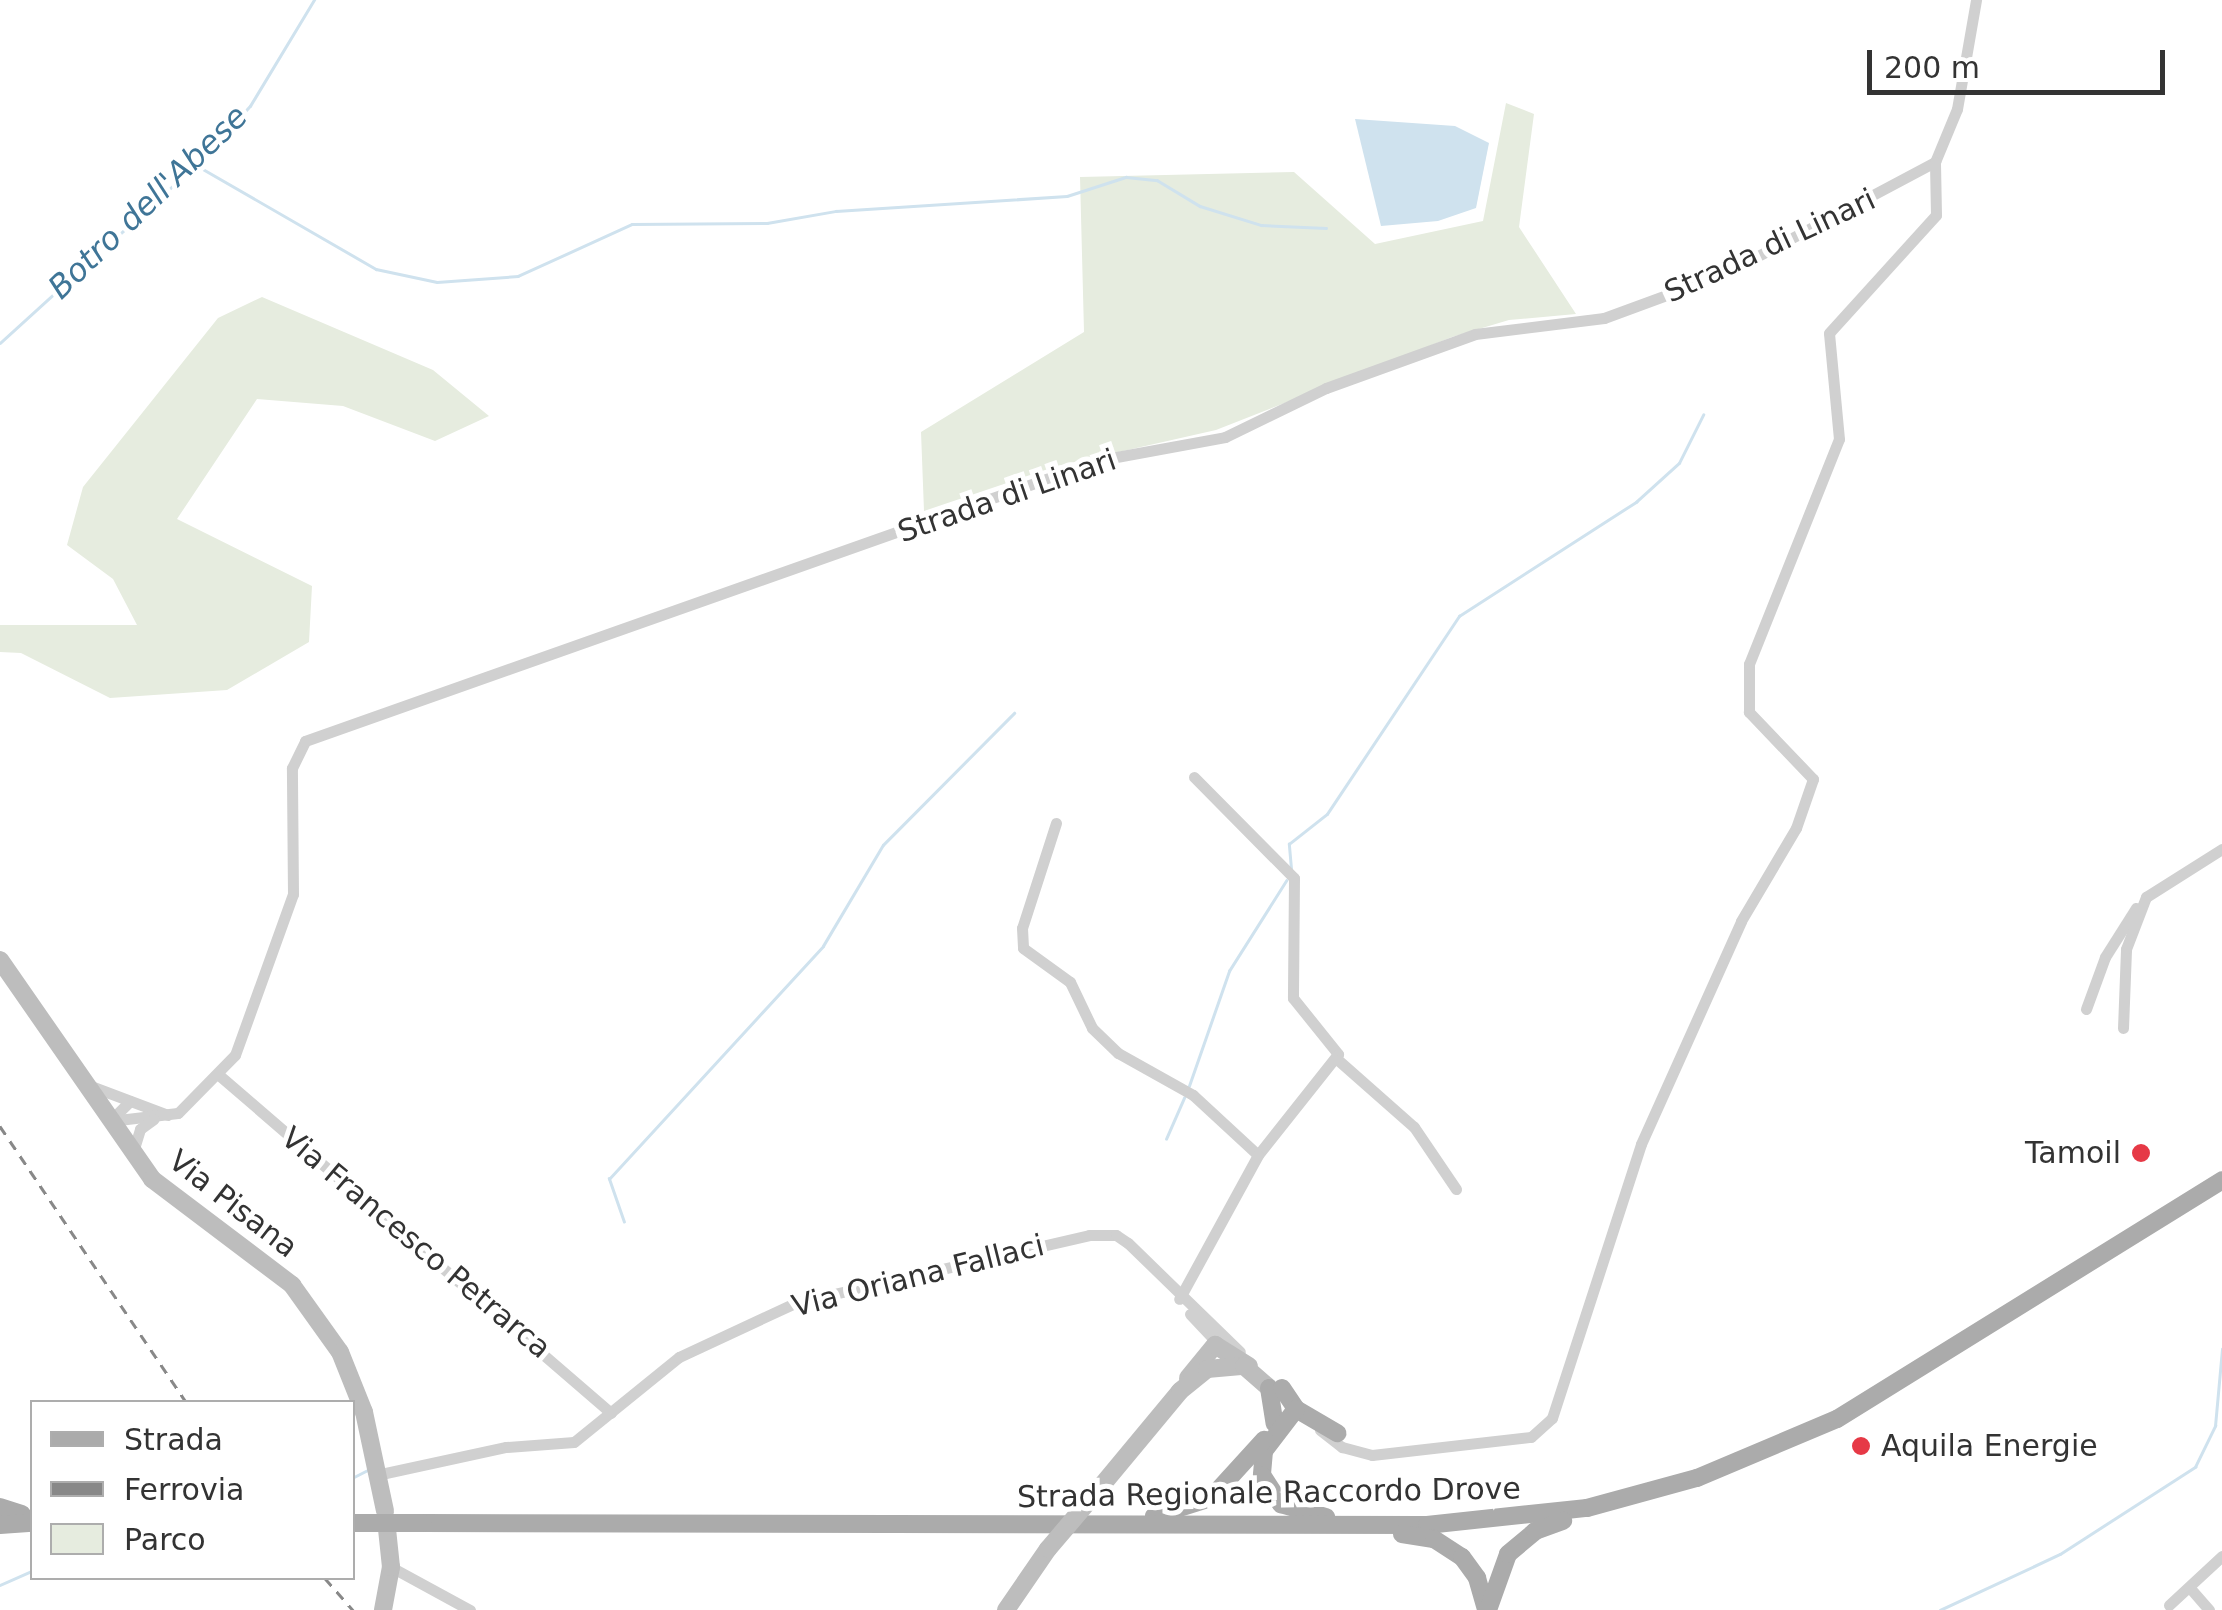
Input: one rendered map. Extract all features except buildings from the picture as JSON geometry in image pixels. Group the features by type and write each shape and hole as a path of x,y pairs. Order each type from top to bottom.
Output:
{"main road":[{"name":"Strada Regionale Raccordo Drove","path":"355,1523 1203,1526 1501,1520 1664,1489 1848,1413 2222,1180"},
{"path":"1275,1385 1296,1410 1329,1432"},
{"path":"1275,1385 1279,1427 1264,1452 1262,1475 1274,1498 1296,1512 1501,1520"},
{"path":"1015,1525 1051,1517 1184,1512 1225,1486 1296,1410"},
{"path":"1279,1427 1329,1432"},
{"path":"1487,1610 1502,1565 1528,1536 1636,1505 1664,1489"},
{"path":"0,1510 27,1519"},
{"path":"0,1525 27,1519"},
{"path":"1203,1526 1244,1534 1434,1539 1470,1566 1487,1610"}],"street":[{"path":"1205,1326 1329,1432 1383,1452 1531,1438 1552,1418 1642,1144 1742,920 1796,828 1813,779 1749,712 1749,664 1838,439 1828,333 1936,216 1935,162 1958,109 1976,0"},
{"name":"Strada di Linari","path":"110,1121 154,1119 196,1101 220,1076 247,1027 293,894 296,752 323,732 1100,460 1225,437 1326,388 1475,334 1590,320 1660,299 1769,253 1935,162"},
{"path":"1194,777 1294,878 1293,998 1338,1060 1414,1127 1456,1189"},
{"path":"1056,823 1022,928 1022,948 1070,982 1092,1028 1118,1053 1187,1092 1258,1154"},
{"path":"2086,1009 2104,957 2146,898 2222,850"},
{"path":"2123,1028 2126,949 2146,898"},
{"name":"Via Pisana","path":"0,960 133,1156 168,1195 292,1284 340,1352 380,1474 385,1511"},
{"path":"1175,1294 1258,1154 1338,1060"},
{"name":"Via Francesco Petrarca","path":"220,1076 611,1413"},
{"path":"86,1084 168,1115"},
{"path":"110,1121 130,1101"},
{"path":"133,1156 140,1129 154,1119"},
{"name":"Via Oriana Fallaci","path":"380,1474 506,1447 574,1442 679,1357 795,1303 1089,1235 1116,1235 1128,1243 1205,1326"},
{"path":"1205,1326 1219,1346 1275,1385"},
{"path":"1204,1365 1205,1326"},
{"path":"1006,1610 1048,1549 1219,1346"},
{"path":"1219,1346 1275,1385"},
{"path":"1204,1365 1244,1366"},
{"path":"384,1608 391,1567 387,1531"},
{"path":"2169,1604 2222,1556"},
{"path":"391,1567 470,1610"},
{"path":"2190,1588 2209,1610"}],"green space":[{"path":"1506,103 1534,114 1519,227 1576,314 1509,320 1452,337 1216,430 1057,466 924,511 921,432 1084,332 1080,177 1294,172 1375,244 1483,221"},
{"path":"262,297 433,370 489,416 435,441 343,406 257,399 177,519 312,586 309,642 227,690 110,698 21,653 0,652 0,625 137,625 113,579 67,545 83,487 218,318"}],"water":[{"path":"1355,119 1455,126 1489,143 1476,208 1438,221 1381,226"}],"waterway":[{"name":"Botro dell'Abese","path":"0,343 203,158 250,106 314,0"},
{"path":"196,165 376,269 437,282 518,276 632,224 767,223 836,211 1067,196 1126,177 1157,180 1200,206 1261,225 1326,228"},
{"path":"1291,869 1289,844 1327,814 1459,616 1636,502 1679,463 1703,415"},
{"path":"624,1222 609,1179 823,946 883,845 1014,713"},
{"path":"1189,1086 1229,971 1286,881"},
{"path":"1166,1139 1184,1098"},
{"path":"1940,1610 2060,1554 2195,1467 2215,1426 2222,1349"},
{"path":"355,1476 366,1471"},
{"path":"0,1585 30,1572"}],"railway":[{"path":"0,1126 185,1400"},
{"path":"327,1580 353,1610"}],"place":[{"name":"Tamoil","path":"2141,1153"},
{"name":"Aquila Energie","path":"1861,1446"}]}
